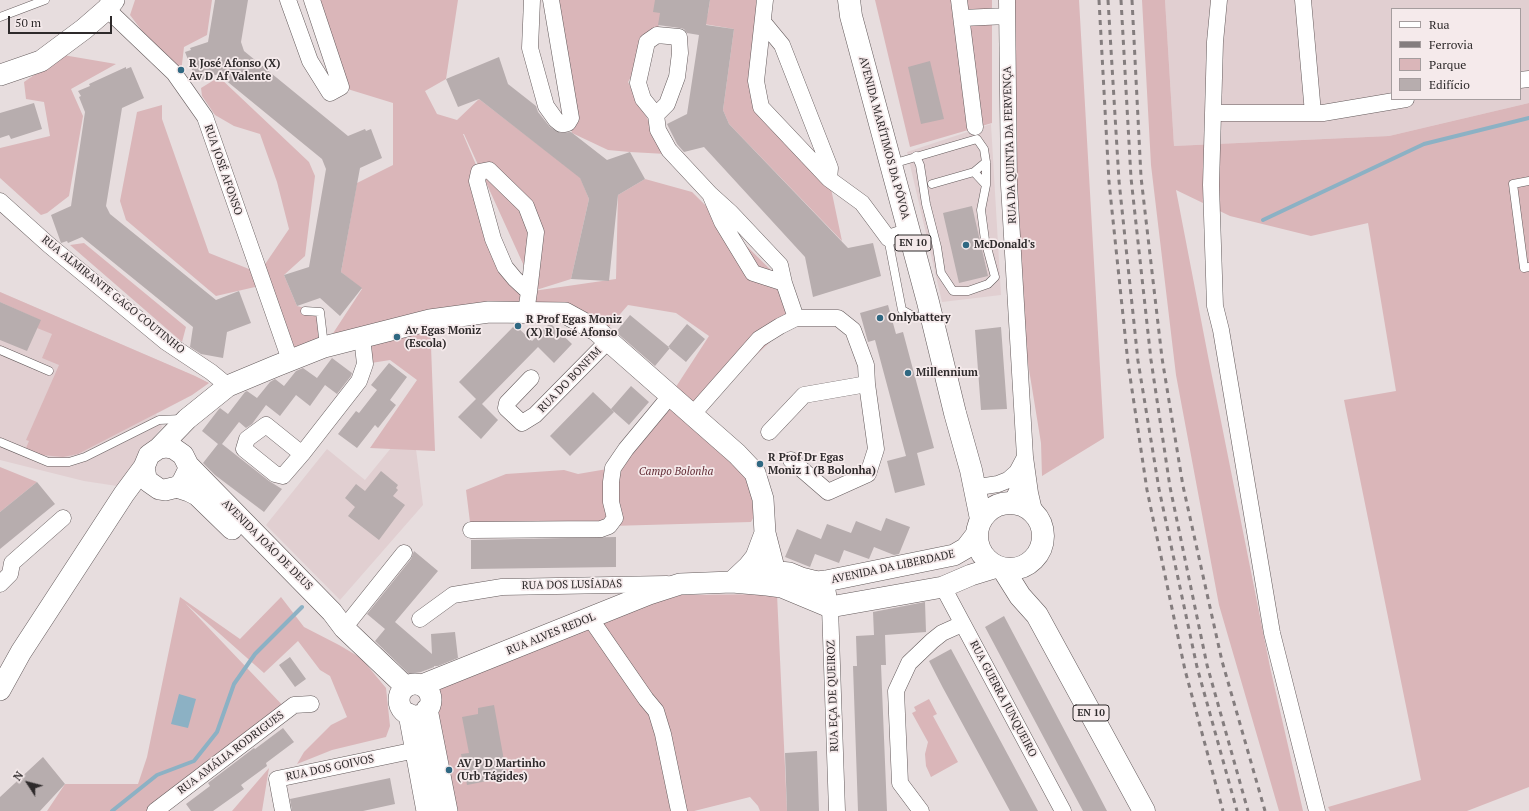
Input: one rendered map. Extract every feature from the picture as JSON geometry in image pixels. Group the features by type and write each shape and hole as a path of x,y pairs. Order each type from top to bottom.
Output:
{"main road":[{"name":"AVENIDA MARÍTIMOS DA PÓVOA","path":"846,5 909,230 955,413 971,470 978,527"},
{"name":"AVENIDA MARÍTIMOS DA PÓVOA","path":"971,470 985,486 1006,503"},
{"name":"EN 10","path":"1006,503 1026,507 1035,515"},
{"path":"978,527 993,507 1006,503"},
{"path":"1000,568 1016,568 1028,563 1039,552 1043,531 1040,521 1035,515"},
{"name":"EN 10","path":"978,527 977,544 982,555 990,563 1000,568 1020,596 1037,615 1144,811"},
{"name":"EN 10","path":"1028,563 1037,615"}],"street":[{"path":"288,0 310,61 330,93 341,87 312,0"},
{"path":"532,0 530,48 546,106 556,120 561,124 565,124 568,123 571,118 551,0"},
{"path":"765,0 756,81 761,107 829,180 862,203 888,238 909,230"},
{"path":"959,0 975,127"},
{"name":"RUA DA QUINTA DA FERVENÇA","path":"1007,0 1009,185 1025,457 1035,515"},
{"path":"1218,0 1215,42 1211,185 1216,306 1272,633 1317,811"},
{"path":"1304,0 1313,113"},
{"path":"0,76 41,61 84,29 111,4"},
{"name":"RUA JOSÉ AFONSO","path":"111,4 174,73 205,117 290,360"},
{"path":"962,18 1007,16"},
{"path":"763,22 782,45 830,168 829,180"},
{"path":"1213,113 1323,113 1400,100"},
{"path":"656,115 658,130 669,150 780,265 784,283 796,318"},
{"path":"526,312 529,292 536,232 526,206 489,170 479,172 477,181 493,239 505,267 529,292"},
{"path":"710,194 722,222 754,273 784,283"},
{"name":"RUA ALMIRANTE GAGO COUTINHO","path":"0,201 49,245 166,342 211,372 228,386"},
{"path":"144,467 146,478 153,486 165,490 177,487 186,478 175,454 187,419 228,386 324,347 430,320 489,312 565,313 596,330 737,454 754,473 763,499 769,572 782,587 830,607 943,587 971,575 1000,568"},
{"path":"692,415 759,339 796,318 838,318 853,330 866,365 867,384 876,449 868,474 828,492 791,460"},
{"path":"302,454 359,381 365,364 362,337"},
{"name":"RUA DO BONFIM","path":"531,378 507,403 506,408 522,423 535,416 608,341"},
{"path":"769,432 804,395 867,384"},
{"path":"471,530 601,529 609,526 615,518 611,502 613,468 626,449 670,396"},
{"path":"0,690 21,652 124,494 144,467 149,455 175,454"},
{"name":"AVENIDA JOÃO DE DEUS","path":"175,454 332,612 344,628 414,686"},
{"path":"985,486 998,484 1008,480 1017,472 1025,457"},
{"name":"RUA DA QUINTA DA FERVENÇA","path":"1006,503 1017,491 1022,475 1025,457"},
{"path":"124,494 153,486"},
{"name":"AVENIDA JOÃO DE DEUS","path":"177,487 197,495 325,620 344,628"},
{"path":"0,584 10,574 12,563 63,518"},
{"name":"AVENIDA DA LIBERDADE","path":"769,572 817,582 826,582 954,555 966,548 978,527"},
{"path":"344,628 404,553"},
{"name":"RUA DOS LUSÍADAS","path":"420,618 453,595 502,586 732,582 748,567 769,572"},
{"name":"RUA EÇA DE QUEIROZ","path":"826,582 830,607 837,811"},
{"name":"RUA ALVES REDOL","path":"414,686 649,594 680,584"},
{"name":"RUA GUERRA JUNQUEIRO","path":"943,587 1063,811"},
{"path":"590,618 656,711 663,734 679,811"},
{"path":"921,811 900,783 896,691 909,663 932,641 962,624"},
{"path":"418,712 402,709 399,699 402,690 414,686 426,688 430,696 431,701 418,712 416,750 427,811"},
{"name":"RUA AMÁLIA RODRIGUES","path":"155,811 294,705 311,704"},
{"path":"418,712 447,811"},
{"name":"RUA DOS GOIVOS","path":"283,811 277,779 416,750"}],"lane":[{"path":"0,17 45,0"},
{"path":"891,164 916,156 976,139 984,149 986,162 986,185 980,210 985,240 995,276 988,284 968,291 953,291 941,273 937,247 926,204 920,165 916,156"},
{"path":"932,184 974,172 986,162"},
{"path":"974,172 986,185"},
{"path":"1529,181 1513,184 1524,268 1529,268"},
{"path":"888,238 902,310 913,316 931,318"},
{"path":"305,310 320,312 324,347"},
{"path":"0,350 49,371"},
{"path":"0,442 48,462 69,462 85,457 159,420 187,419"}],"shaded area":[{"path":"1165,0 1529,0 1529,103 1389,136 1174,146"},
{"path":"991,124 1001,295 942,302 907,152"},
{"path":"0,292 209,383 192,395 156,414 162,427 117,486 84,481 0,460"},
{"path":"391,448 416,449 423,505 340,600 266,525 327,449 365,480"}],"green space":[{"path":"135,0 212,0 207,35 184,47 180,81 130,15"},
{"name":"Campo Bolonha","path":"312,0 458,0 446,79 425,91 437,114 457,120 479,99 580,177 589,199 571,279 533,291 616,279 618,195 645,179 692,192 784,283 796,318 701,406 672,396 737,454 763,499 751,522 471,530 466,490 506,474 564,470 578,474 613,468 670,396 709,336 676,313 628,305 602,335 565,313 430,320 435,451 370,448 417,380 390,360 365,364 362,338 290,360 259,274 255,287 216,296 126,220 120,201 137,112 162,105 162,119 209,253 259,273 289,229 277,182 260,134 234,126 215,115 202,96 201,88 219,77 309,162 315,176 305,256 284,275 297,306 320,312 324,347 362,289 341,272 357,183 393,165 393,103 341,87","holes":["464,134 534,288 505,267 479,172"]},
{"path":"551,0 663,0 657,35 628,82 666,154 608,150 572,133"},
{"path":"710,0 756,0 756,81 761,107 829,179 842,241 729,124 723,110 734,29 704,24 708,13"},
{"path":"875,0 992,0 992,123 910,147"},
{"path":"1007,0 1079,0 1104,438 1042,476 1041,443 1017,296"},
{"path":"1142,0 1165,0 1174,146 1389,136 1529,103 1529,787 1467,811 1330,811 1328,807 1421,780 1344,400 1396,391 1368,223 1311,236 1230,216 1176,190 1270,667 1303,811 1279,811 1219,605 1176,375 1151,165"},
{"path":"63,55 116,64 71,89 83,116 69,196 47,213 41,215 0,178 0,148 50,136 44,102 26,99 24,82"},
{"path":"84,243 186,327 182,342 70,245"},
{"path":"0,292 209,383 192,395 78,454 63,457 42,455 26,448 29,441 26,440 59,365 42,358 52,334 37,328 40,320 0,302"},
{"path":"0,467 37,482 0,512"},
{"path":"777,594 787,811 760,811 758,806 750,797 694,811 448,811 425,685 651,604 681,595"},
{"path":"180,597 240,639 281,597 304,627 361,658 386,688 390,726 386,737 332,750 297,764 304,752 331,725 347,717 330,676 320,670 298,641 264,673 185,603 287,710 155,811 47,811 65,784 138,784 147,757"},
{"path":"929,699 937,714 933,716 958,762 931,777 926,766 925,754 928,742 912,713 916,711 914,707"},
{"path":"269,768 262,811 232,811"}],"water":[{"path":"179,694 196,699 188,728 171,724"}],"building":[{"path":"215,0 248,0 241,42 244,51 348,136 365,129 366,131 371,129 382,158 360,168 341,272 362,288 340,316 320,298 297,306 284,275 309,267 326,169 322,159 218,74 202,80 201,78 196,80 185,52 191,50 190,48 208,42"},
{"path":"655,0 710,0 706,25 734,29 723,110 729,124 848,248 873,243 881,276 813,297 805,257 704,147 684,152 677,144 667,124 687,114 699,35 687,33 684,29 680,28 658,25 660,13 653,12"},
{"path":"499,57 508,84 536,106 538,112 550,127 560,133 571,132 607,160 630,152 645,179 618,195 609,281 571,279 589,199 580,178 479,99 458,107 446,79"},
{"path":"930,61 944,119 921,124 908,67"},
{"path":"126,67 126,69 131,67 144,98 122,108 106,206 110,214 216,300 239,291 251,323 227,332 223,358 201,354 190,347 193,327 82,237 68,243 67,241 61,243 51,215 71,206 85,112 79,97 81,96 78,91 90,86 89,84"},
{"path":"34,103 42,129 11,139 9,135 0,138 0,113"},
{"name":"McDonald's","path":"972,206 988,276 959,283 943,213"},
{"path":"0,302 41,320 27,351 0,340"},
{"path":"888,305 896,334 903,332 934,448 917,453 925,485 895,493 887,461 906,456 875,340 868,342 860,313"},
{"path":"630,315 670,348 655,366 616,332"},
{"path":"687,324 705,339 686,362 668,347"},
{"path":"515,325 532,341 548,325 552,325 572,344 554,363 538,347 482,404 498,420 481,439 458,417 476,399 459,382"},
{"path":"1001,327 1007,409 981,410 975,330"},
{"path":"332,358 352,373 337,394 325,385 310,406 296,395 280,416 266,405 252,424 246,428 239,422 222,444 269,481 282,489 264,512 215,475 203,463 218,444 202,431 220,408 228,414 245,392 247,391 257,398 270,382 275,379 284,386 296,371 303,368 317,378"},
{"path":"389,363 407,377 390,400 396,405 378,428 375,425 357,448 338,434 356,411 359,413 377,390 371,385"},
{"path":"631,386 649,402 629,425 611,409"},
{"path":"593,392 614,412 570,456 550,436"},
{"path":"381,471 398,485 396,488 398,490 393,496 405,505 379,540 348,516 355,507 345,498 356,484 365,491"},
{"path":"37,482 55,504 0,549 0,512"},
{"path":"886,518 910,527 899,554 894,555 874,547 869,559 844,550 839,563 815,554 810,567 785,557 797,529 821,539 827,524 851,533 856,521 881,531"},
{"path":"616,537 616,567 471,569 471,540"},
{"path":"414,551 438,571 395,622 432,654 431,634 455,632 458,658 421,672 409,674 375,641 385,629 367,614 411,559"},
{"path":"925,602 926,632 885,635 886,665 881,665 887,811 858,811 853,666 857,666 856,636 874,635 873,612"},
{"path":"1004,616 1107,811 1083,811 985,627"},
{"path":"951,649 1038,811 1010,811 943,688 929,661"},
{"path":"290,657 306,679 295,687 279,665"},
{"path":"494,705 507,777 467,785 461,754 469,753 462,717 478,714 478,708"},
{"path":"283,728 294,742 266,763 267,766 241,785 244,789 213,811 191,811 186,804 210,786 208,783"},
{"path":"817,751 819,811 787,811 785,753"},
{"path":"43,757 65,784 40,811 0,811 0,797"},
{"path":"390,778 395,804 363,811 292,811 290,799"}],"waterway":[{"path":"1263,220 1424,144 1529,118"},
{"path":"112,811 157,775 194,761 217,732 234,684 255,654 302,607"}],"railway":[{"path":"1099,0 1109,182 1128,363 1147,490 1185,670 1223,811"},
{"path":"1108,0 1119,181 1138,361 1159,489 1197,667 1237,811"},
{"path":"1121,0 1131,178 1151,360 1170,487 1207,665 1248,811"},
{"path":"1132,0 1141,177 1162,358 1183,486 1222,661 1265,811"}],"place":[{"name":"R José Afonso (X) Av D Af Valente","path":"181,70"},
{"name":"McDonald's","path":"966,245"},
{"name":"Onlybattery","path":"880,318"},
{"name":"R Prof Egas Moniz (X) R José Afonso","path":"518,326"},
{"name":"Av Egas Moniz (Escola)","path":"397,337"},
{"name":"Millennium","path":"908,373"},
{"name":"R Prof Dr Egas Moniz 1 (B Bolonha)","path":"760,464"},
{"name":"AV P D Martinho (Urb Tágides)","path":"449,770"}]}
